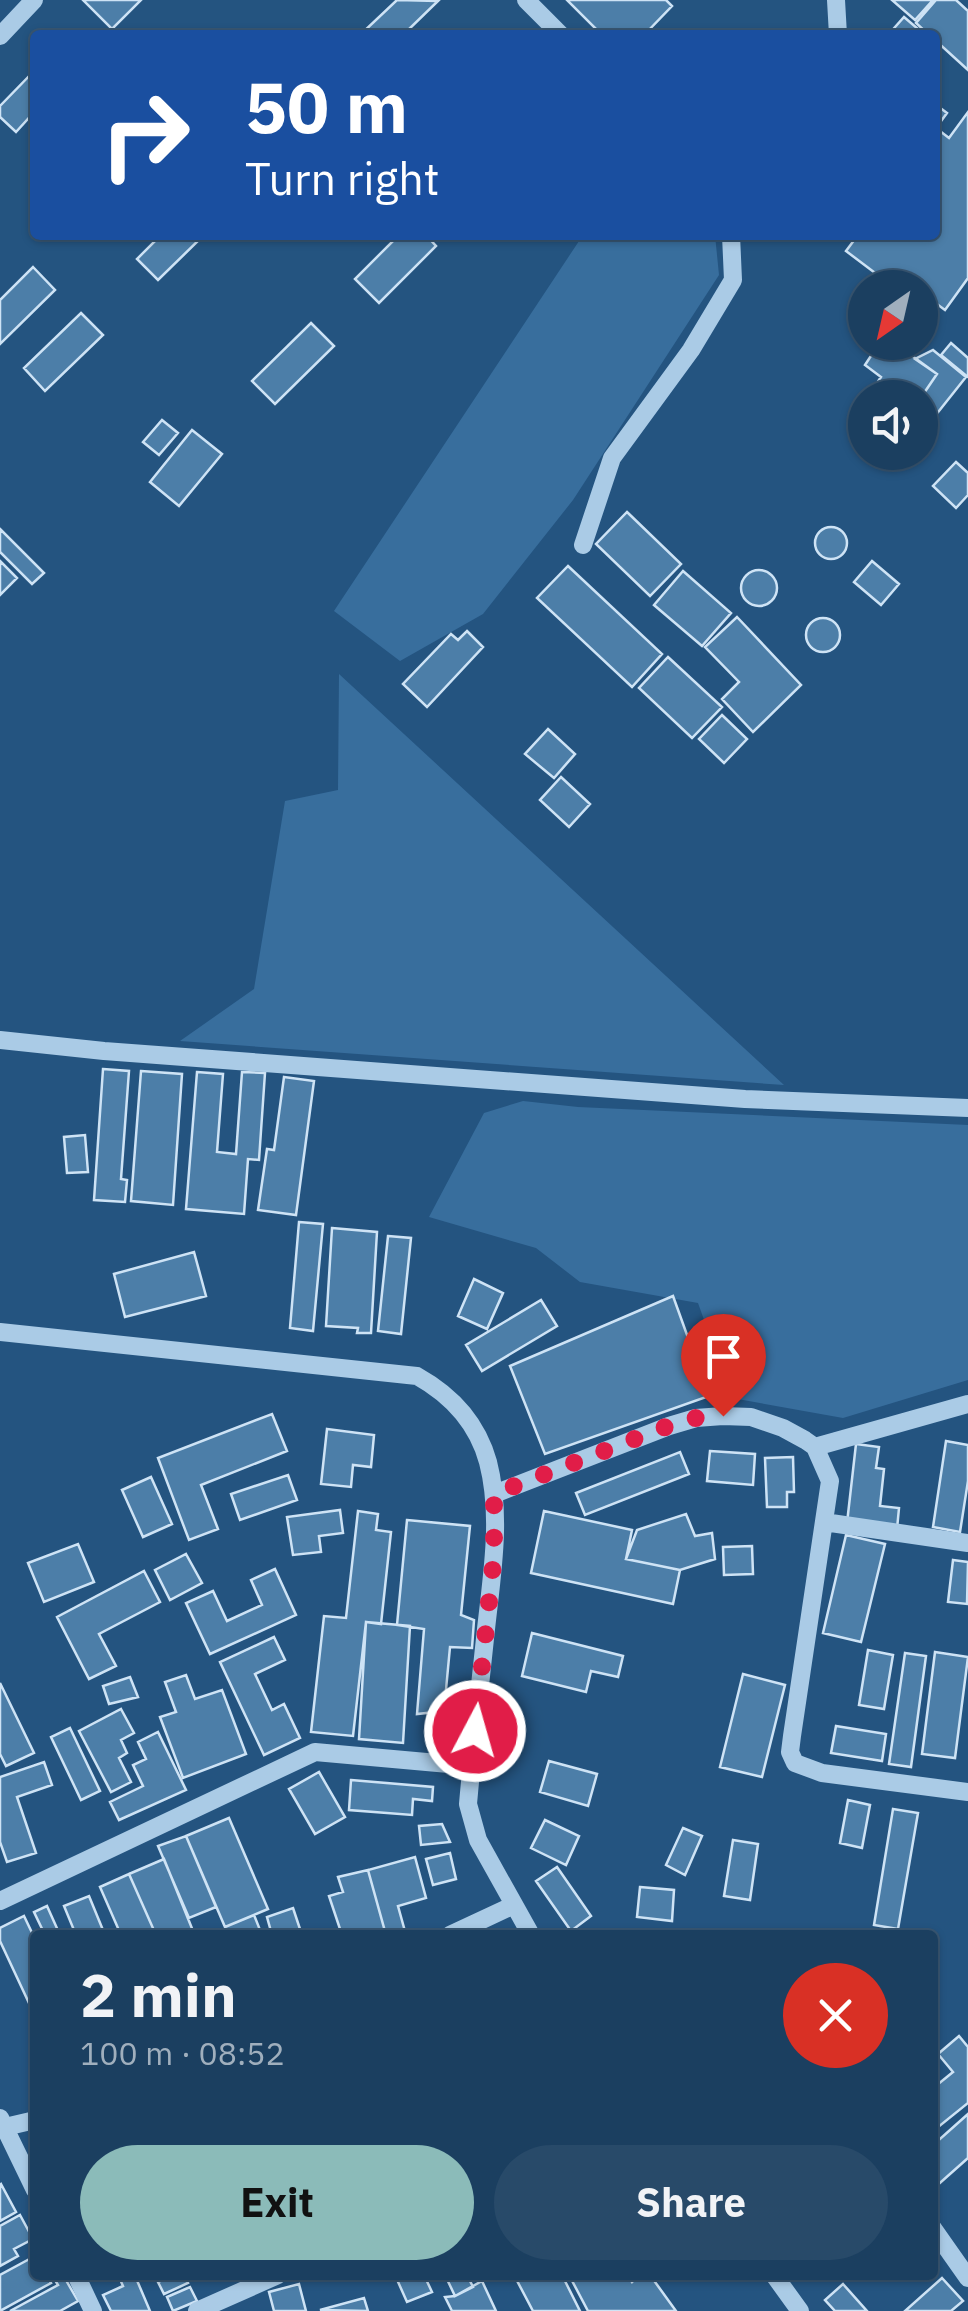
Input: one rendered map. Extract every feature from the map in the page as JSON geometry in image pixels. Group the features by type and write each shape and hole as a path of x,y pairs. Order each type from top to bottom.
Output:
{"street":[{"path":"0,36 34,0"},
{"path":"526,0 556,30"},
{"path":"836,0 838,30"},
{"path":"583,545 612,458 690,350 733,280 731,240"},
{"path":"0,1040 745,1099 968,1108"},
{"path":"0,1332 418,1376 443,1390 462,1410 487,1458 494,1494 494,1556 468,1804 478,1840 528,1930"},
{"path":"815,1447 968,1404"},
{"path":"494,1494 696,1418 751,1418 783,1428 815,1447 830,1481 790,1752 795,1763 822,1773 968,1792"},
{"path":"824,1522 968,1543"},
{"path":"0,1901 315,1752 471,1766"},
{"path":"461,1930 514,1906"},
{"path":"30,2120 2,2123 30,2180"},
{"path":"938,2236 968,2278"},
{"path":"78,2280 93,2311"},
{"path":"196,2311 267,2280"},
{"path":"778,2280 800,2311"}],"shaded area":[{"path":"580,240 716,240 719,275 573,500 483,614 400,661 334,611"},
{"path":"339,674 784,1085 180,1041 254,989 285,801 338,790"},
{"path":"523,1101 578,1107 968,1125 968,1380 843,1418 732,1398 698,1303 580,1282 536,1248 429,1217 484,1113"}],"building":[{"path":"83,0 141,0 112,29"},
{"path":"397,0 438,1 408,30 365,30"},
{"path":"567,0 666,0 672,6 649,30 597,30"},
{"path":"892,0 933,0 915,20"},
{"path":"936,0 956,0 968,11 968,70 940,45 940,30 924,30 916,23"},
{"path":"904,17 919,30 892,30"},
{"path":"30,75 30,117 16,132 0,117 0,106"},
{"path":"968,112 968,278 945,310 938,305 938,270 871,270 846,251 854,240 940,240 940,131 949,138"},
{"path":"156,240 199,240 158,280 137,259"},
{"path":"394,240 431,240 436,246 379,303 355,279"},
{"path":"33,267 55,290 0,344 0,300"},
{"path":"81,313 103,335 45,391 24,368"},
{"path":"311,323 334,346 275,404 252,381"},
{"path":"951,343 968,358 968,377 941,355"},
{"path":"938,354 966,377 938,412 938,380 933,380 937,374 916,360 938,360"},
{"path":"868,360 918,360 937,374 933,380 879,380 881,377 865,365"},
{"path":"162,420 178,433 159,455 143,442"},
{"path":"192,430 222,454 179,506 150,482"},
{"path":"956,462 968,473 968,495 956,508 933,486"},
{"path":"627,512 681,564 650,596 596,544"},
{"path":"831,527 842,532 847,543 842,554 831,559 820,554 815,543 820,532"},
{"path":"0,529 44,573 32,584 0,552"},
{"path":"0,561 17,578 0,595"},
{"path":"872,561 899,584 881,605 854,582"},
{"path":"568,566 662,654 632,687 537,598"},
{"path":"759,570 772,575 777,588 772,601 759,606 746,601 741,588 746,575"},
{"path":"683,571 731,613 702,646 654,605"},
{"path":"737,617 801,685 753,732 722,699 739,682 705,647"},
{"path":"823,618 835,623 840,635 835,647 823,652 811,647 806,635 811,623"},
{"path":"467,631 483,647 427,707 403,684 451,634 458,640"},
{"path":"668,657 722,707 692,738 639,688"},
{"path":"722,715 747,739 724,763 699,739"},
{"path":"548,729 575,754 554,778 525,754"},
{"path":"561,777 590,804 569,827 540,800"},
{"path":"103,1069 129,1071 121,1179 127,1180 125,1202 94,1200"},
{"path":"141,1071 182,1074 173,1205 131,1201"},
{"path":"197,1072 223,1074 217,1152 236,1154 242,1072 265,1073 259,1160 248,1159 244,1214 186,1209"},
{"path":"284,1077 314,1081 296,1215 258,1210 267,1149 274,1150"},
{"path":"85,1135 88,1172 67,1173 64,1137"},
{"path":"299,1222 323,1224 313,1331 290,1328"},
{"path":"332,1228 377,1232 371,1333 326,1326"},
{"path":"388,1236 411,1238 401,1334 378,1331"},
{"path":"194,1252 206,1296 125,1317 114,1274"},
{"path":"474,1279 503,1293 487,1329 458,1316"},
{"path":"673,1296 709,1396 545,1454 510,1366"},
{"path":"541,1300 557,1326 482,1371 466,1345"},
{"path":"272,1414 287,1451 201,1485 218,1529 189,1540 158,1458"},
{"path":"327,1429 374,1435 371,1467 353,1465 351,1487 321,1484"},
{"path":"946,1441 968,1445 968,1481 960,1532 933,1527"},
{"path":"856,1444 879,1447 876,1468 884,1469 880,1506 899,1508 897,1529 847,1523"},
{"path":"710,1451 755,1454 753,1485 707,1481"},
{"path":"680,1452 689,1474 585,1515 576,1493"},
{"path":"793,1457 794,1492 787,1492 787,1507 767,1507 765,1458"},
{"path":"288,1475 297,1500 240,1520 231,1494"},
{"path":"151,1477 172,1524 143,1537 122,1490"},
{"path":"340,1510 343,1533 319,1536 321,1552 293,1555 287,1517"},
{"path":"358,1511 378,1514 376,1530 391,1532 381,1624 366,1622 353,1736 311,1732 324,1616 346,1618"},
{"path":"544,1511 632,1530 626,1559 680,1570 673,1604 531,1573"},
{"path":"686,1514 695,1536 712,1533 715,1559 680,1570 626,1559 637,1530"},
{"path":"407,1520 470,1526 461,1615 474,1620 472,1648 450,1647 444,1711 417,1714 424,1629 397,1625"},
{"path":"846,1535 885,1544 861,1642 823,1633"},
{"path":"78,1544 94,1582 44,1602 28,1563"},
{"path":"752,1546 753,1574 724,1575 723,1547"},
{"path":"186,1554 202,1583 170,1600 155,1570"},
{"path":"953,1560 968,1562 967,1604 948,1602"},
{"path":"275,1569 296,1615 210,1654 186,1603 213,1591 227,1621 262,1605 251,1580"},
{"path":"144,1571 160,1602 99,1634 116,1666 89,1679 57,1617"},
{"path":"366,1622 410,1626 403,1743 359,1739"},
{"path":"532,1633 623,1656 618,1677 591,1671 586,1692 522,1676"},
{"path":"274,1637 285,1660 255,1674 272,1710 284,1704 300,1738 264,1755 220,1662"},
{"path":"868,1650 893,1655 884,1709 859,1705"},
{"path":"935,1652 968,1657 955,1758 922,1754"},
{"path":"905,1653 926,1656 911,1767 889,1764"},
{"path":"743,1674 785,1685 762,1777 720,1767"},
{"path":"186,1675 195,1699 222,1690 246,1754 183,1778 160,1717 176,1712 165,1682"},
{"path":"130,1677 138,1697 109,1704 103,1686"},
{"path":"0,1683 34,1753 6,1766 0,1754"},
{"path":"121,1709 134,1733 121,1740 127,1753 119,1758 131,1782 111,1792 79,1731"},
{"path":"836,1726 886,1734 882,1761 831,1753"},
{"path":"70,1728 100,1791 81,1800 51,1737"},
{"path":"158,1732 186,1790 119,1820 110,1802 143,1786 133,1765 146,1759 138,1742"},
{"path":"549,1761 597,1774 588,1806 540,1792"},
{"path":"44,1762 52,1785 17,1797 36,1853 7,1862 0,1842 0,1777"},
{"path":"319,1772 345,1817 315,1834 289,1789"},
{"path":"351,1780 433,1787 432,1801 413,1799 412,1815 349,1810"},
{"path":"848,1800 870,1805 862,1848 840,1843"},
{"path":"893,1809 918,1813 898,1929 874,1925"},
{"path":"229,1818 268,1909 225,1927 186,1836"},
{"path":"545,1820 579,1836 566,1865 531,1848"},
{"path":"442,1824 450,1842 421,1845 419,1826"},
{"path":"683,1828 702,1836 685,1875 666,1865"},
{"path":"186,1836 216,1907 189,1918 158,1846"},
{"path":"733,1840 758,1844 750,1900 724,1896"},
{"path":"450,1853 456,1879 433,1885 426,1859"},
{"path":"415,1857 426,1898 398,1906 405,1930 385,1930 368,1870"},
{"path":"164,1859 193,1930 154,1930 129,1874"},
{"path":"557,1867 591,1916 570,1930 536,1881"},
{"path":"368,1870 385,1930 340,1930 329,1896 343,1892 338,1877"},
{"path":"129,1874 154,1930 119,1930 100,1887"},
{"path":"640,1887 674,1890 672,1921 637,1917"},
{"path":"89,1896 103,1930 74,1930 64,1906"},
{"path":"47,1906 58,1930 43,1930 34,1912"},
{"path":"293,1908 300,1930 271,1930 267,1917"},
{"path":"254,1915 260,1930 226,1930 225,1927"},
{"path":"24,1916 31,1930 30,2005 0,1941 0,1928"},
{"path":"959,2036 968,2047 968,2103 938,2127 938,2084 953,2072 938,2054"},
{"path":"968,2114 968,2158 938,2185 938,2141"},
{"path":"0,2185 16,2212 0,2221"},
{"path":"20,2215 30,2241 14,2249 18,2256 0,2266 0,2226"},
{"path":"30,2259 30,2280 51,2283 0,2311 0,2275"},
{"path":"942,2278 963,2301 951,2311 905,2311"},
{"path":"55,2280 66,2280 78,2301 60,2311 10,2311 58,2285"},
{"path":"120,2280 137,2280 150,2311 111,2311 103,2295 123,2286"},
{"path":"186,2280 188,2283 164,2294 158,2282"},
{"path":"397,2280 426,2280 432,2292 407,2302"},
{"path":"447,2280 470,2280 473,2287 455,2296"},
{"path":"517,2280 564,2280 580,2311 533,2311"},
{"path":"572,2280 654,2280 676,2311 588,2311"},
{"path":"482,2281 496,2311 452,2311 445,2297 455,2296"},
{"path":"299,2284 306,2311 274,2311 269,2292"},
{"path":"843,2284 867,2311 835,2311 825,2300"},
{"path":"190,2287 197,2301 173,2311 167,2297"},
{"path":"364,2298 368,2311 320,2310"}],"route":[{"path":"475,1731 494,1556 494,1494 668,1426 723,1416"}]}
